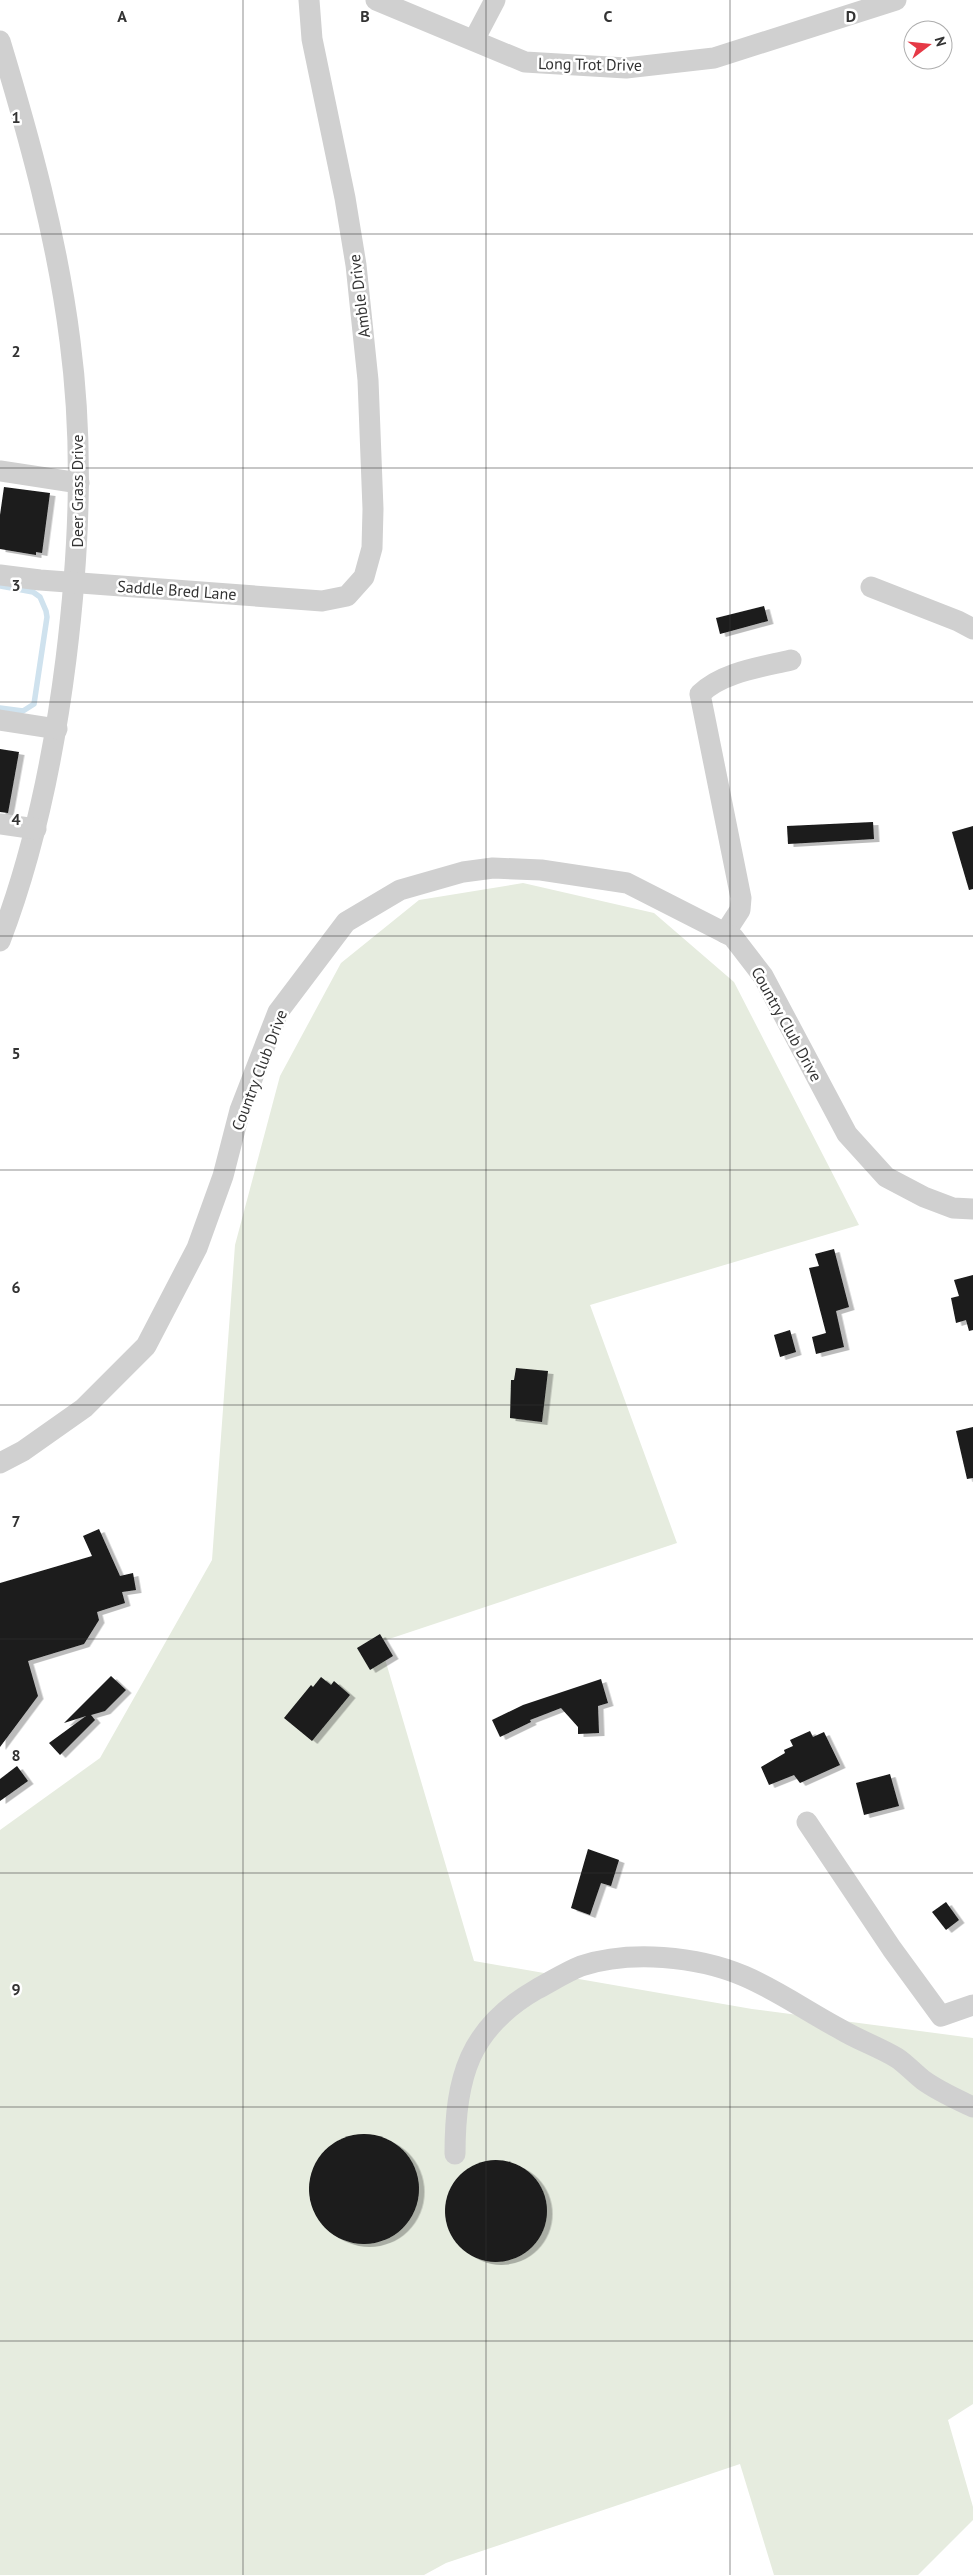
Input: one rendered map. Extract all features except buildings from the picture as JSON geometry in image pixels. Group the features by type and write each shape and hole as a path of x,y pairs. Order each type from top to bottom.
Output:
{"street":[{"name":"Amble Drive","path":"309,0 312,38 345,198 356,265 368,380 372,548 364,577 353,592"},
{"name":"Long Trot Drive","path":"376,0 525,62 626,68 714,58 896,0"},
{"path":"474,40 495,0"},
{"name":"Deer Grass Drive","path":"0,41 39,172 58,263 70,342 79,484 76,583 57,729 36,829 0,941"},
{"path":"0,471 79,484"},
{"name":"Saddle Bred Lane","path":"0,575 76,583 322,601 339,599 353,592"},
{"path":"871,586 958,620 973,629"},
{"path":"725,932 740,910 740,898 700,694 716,683 738,674 791,660"},
{"path":"0,720 57,729"},
{"path":"0,824 36,829"},
{"name":"Country Club Drive","path":"0,1463 23,1452 84,1408 146,1346 197,1248 223,1176 240,1110 278,1012 346,922 400,890 463,872 493,868 541,870 627,883 733,937 763,976 847,1134 886,1177 924,1197 953,1208 973,1208"},
{"path":"807,1822 892,1949 941,2016 973,2005"},
{"path":"455,2154 455,2128 464,2075 474,2045 493,2021 519,1999 551,1980 582,1966 610,1960 668,1957 698,1962 744,1976 897,2058 925,2081 973,2107"}],"shaded area":[{"path":"523,883 654,913 734,982 859,1225 590,1305 677,1543 380,1642 474,1961 752,2009 973,2038 973,2404 948,2420 973,2507 973,2520 918,2575 774,2575 740,2464 446,2563 424,2575 0,2575 0,1830 100,1758 212,1560 235,1245 280,1076 341,963 419,900"}],"waterway":[{"path":"0,586 33,592 40,597 47,617 34,704 23,711 0,708"}]}
